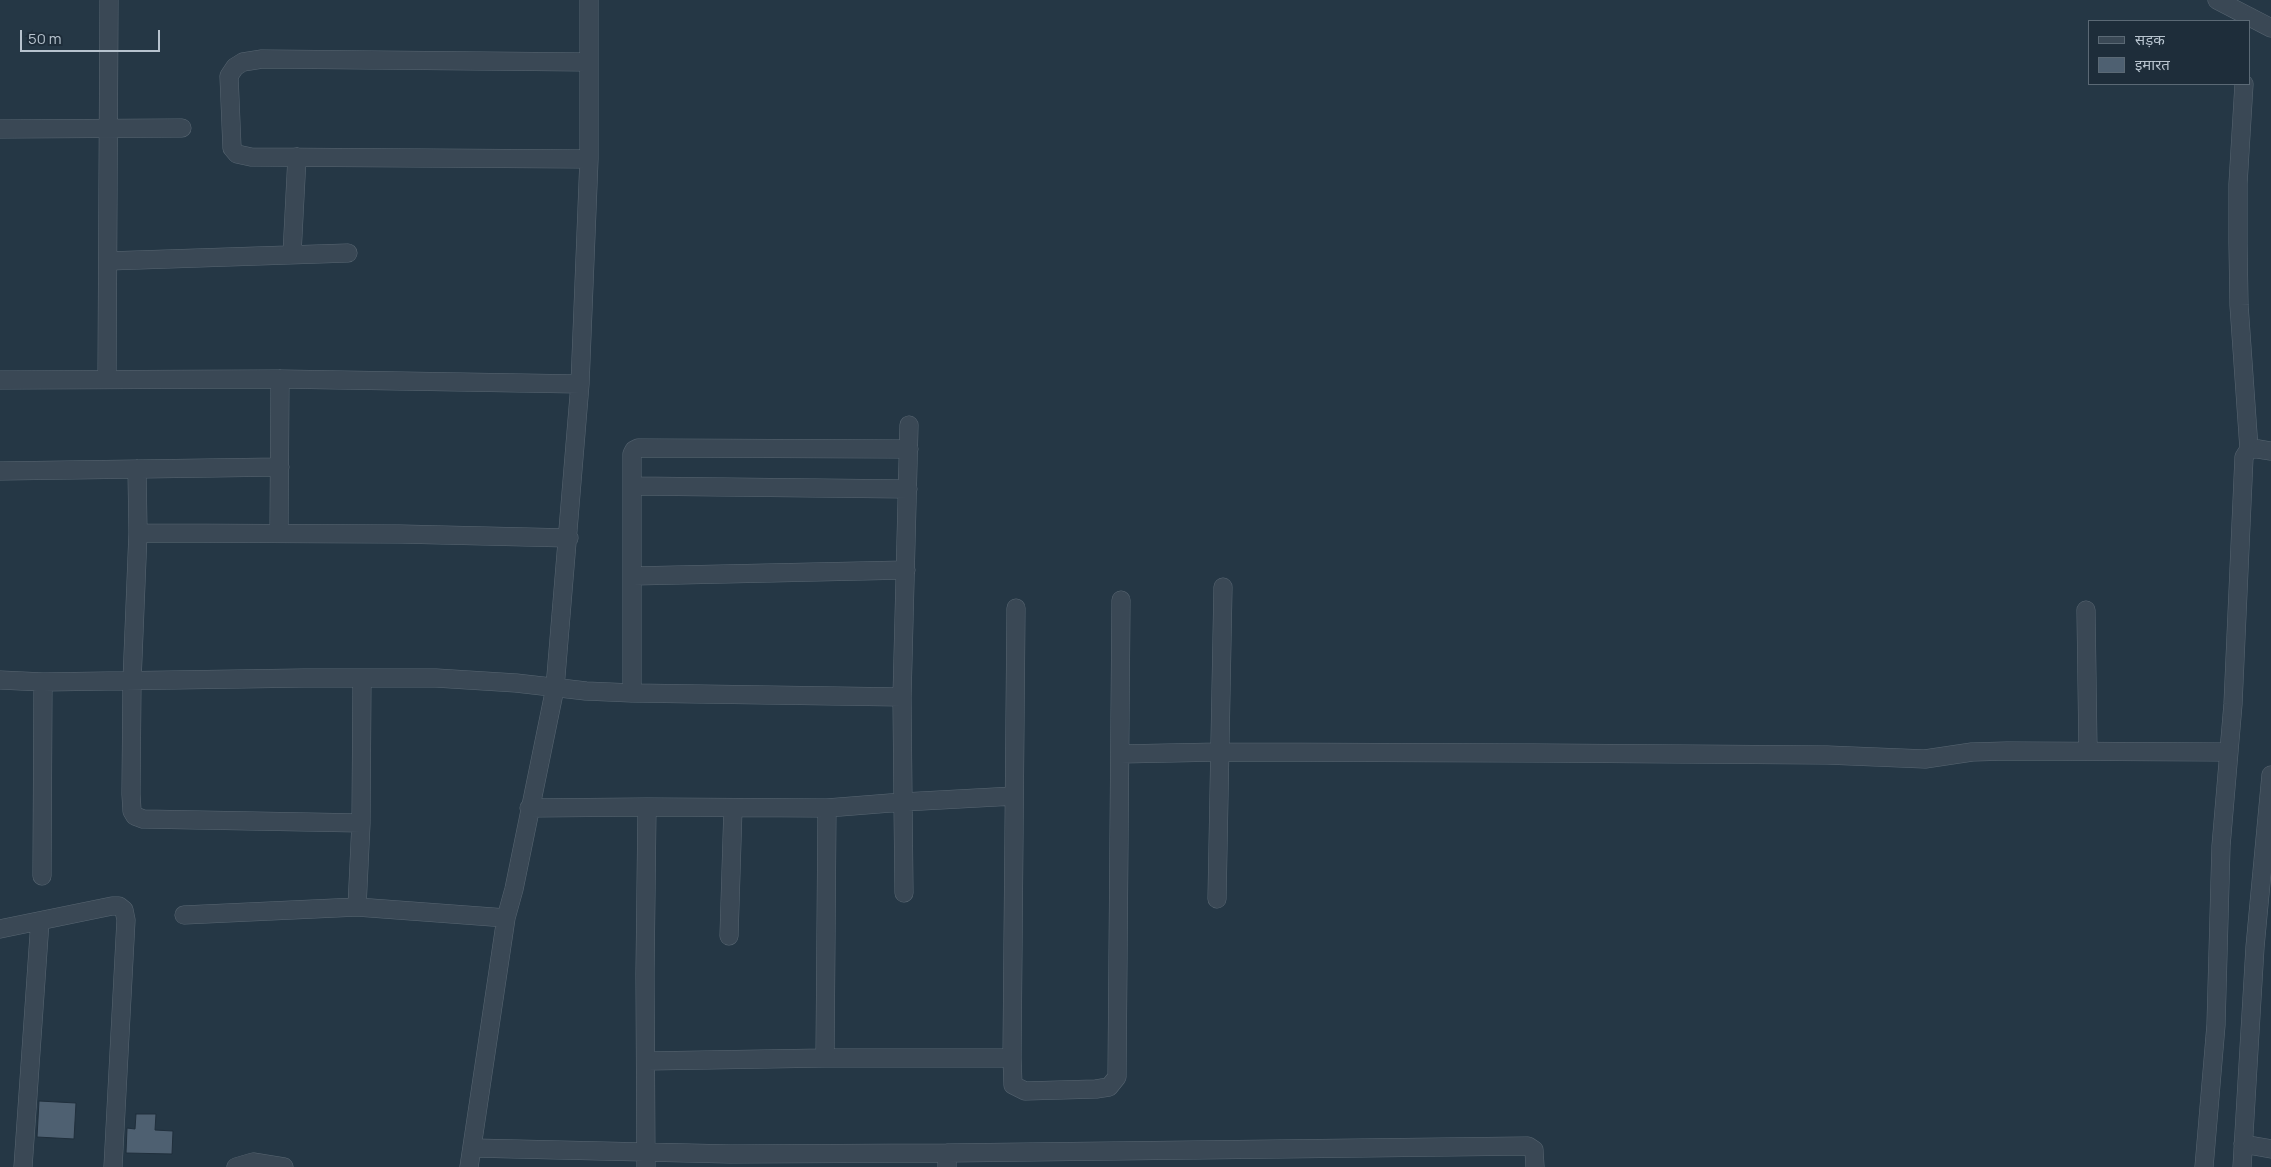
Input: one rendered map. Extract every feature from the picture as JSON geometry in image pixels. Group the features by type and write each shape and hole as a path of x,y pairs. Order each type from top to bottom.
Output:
{"street":[{"path":"107,379 108,0"},
{"path":"469,1167 506,918 514,889 555,688 569,538 580,384 589,159 589,0"},
{"path":"2217,0 2248,13 2271,28"},
{"path":"588,62 272,59 243,62 235,67 229,76 232,148 237,154 251,157 589,159"},
{"path":"2204,1167 2216,1025 2221,846 2234,694 2244,457 2249,450 2239,305 2238,244 2238,184 2244,85"},
{"path":"0,130 182,128"},
{"path":"292,254 297,157"},
{"path":"108,261 348,253"},
{"path":"0,380 280,379 580,384"},
{"path":"279,533 280,379"},
{"path":"904,892 902,696 910,424"},
{"path":"632,693 632,454 634,450 638,448 910,448"},
{"path":"2249,450 2258,448 2271,451"},
{"path":"0,470 280,467"},
{"path":"137,469 138,533 132,681 131,794 132,811 135,816 143,819 361,823"},
{"path":"632,486 908,489"},
{"path":"138,533 279,533 569,538"},
{"path":"633,576 906,570"},
{"path":"1218,899 1223,586"},
{"path":"1016,608 1013,1085 1025,1091 1096,1089 1109,1087 1115,1082 1117,1077 1121,600"},
{"path":"2086,610 2088,751"},
{"path":"357,907 361,823 362,678"},
{"path":"0,680 44,682 436,678 632,693 902,696"},
{"path":"42,876 44,682"},
{"path":"1120,754 1220,752 1817,755 1925,759 1972,752 2228,752"},
{"path":"2242,1167 2263,949 2271,775"},
{"path":"530,808 826,808 1014,796"},
{"path":"646,1160 647,1062 645,974 647,807"},
{"path":"729,936 733,808"},
{"path":"825,1058 826,808"},
{"path":"0,929 112,906 119,906 126,915 113,1167"},
{"path":"184,915 357,907 506,918"},
{"path":"23,1167 40,921"},
{"path":"647,1062 825,1058 1012,1058"},
{"path":"2243,1144 2271,1149"},
{"path":"473,1148 646,1160 947,1160 1528,1146 1534,1150 1535,1167"},
{"path":"236,1167 253,1162 284,1167"}],"building":[{"path":"39,1101 76,1103 74,1139 37,1137"},
{"path":"136,1114 156,1114 155,1130 173,1131 172,1154 126,1153 127,1128 135,1129"}]}
